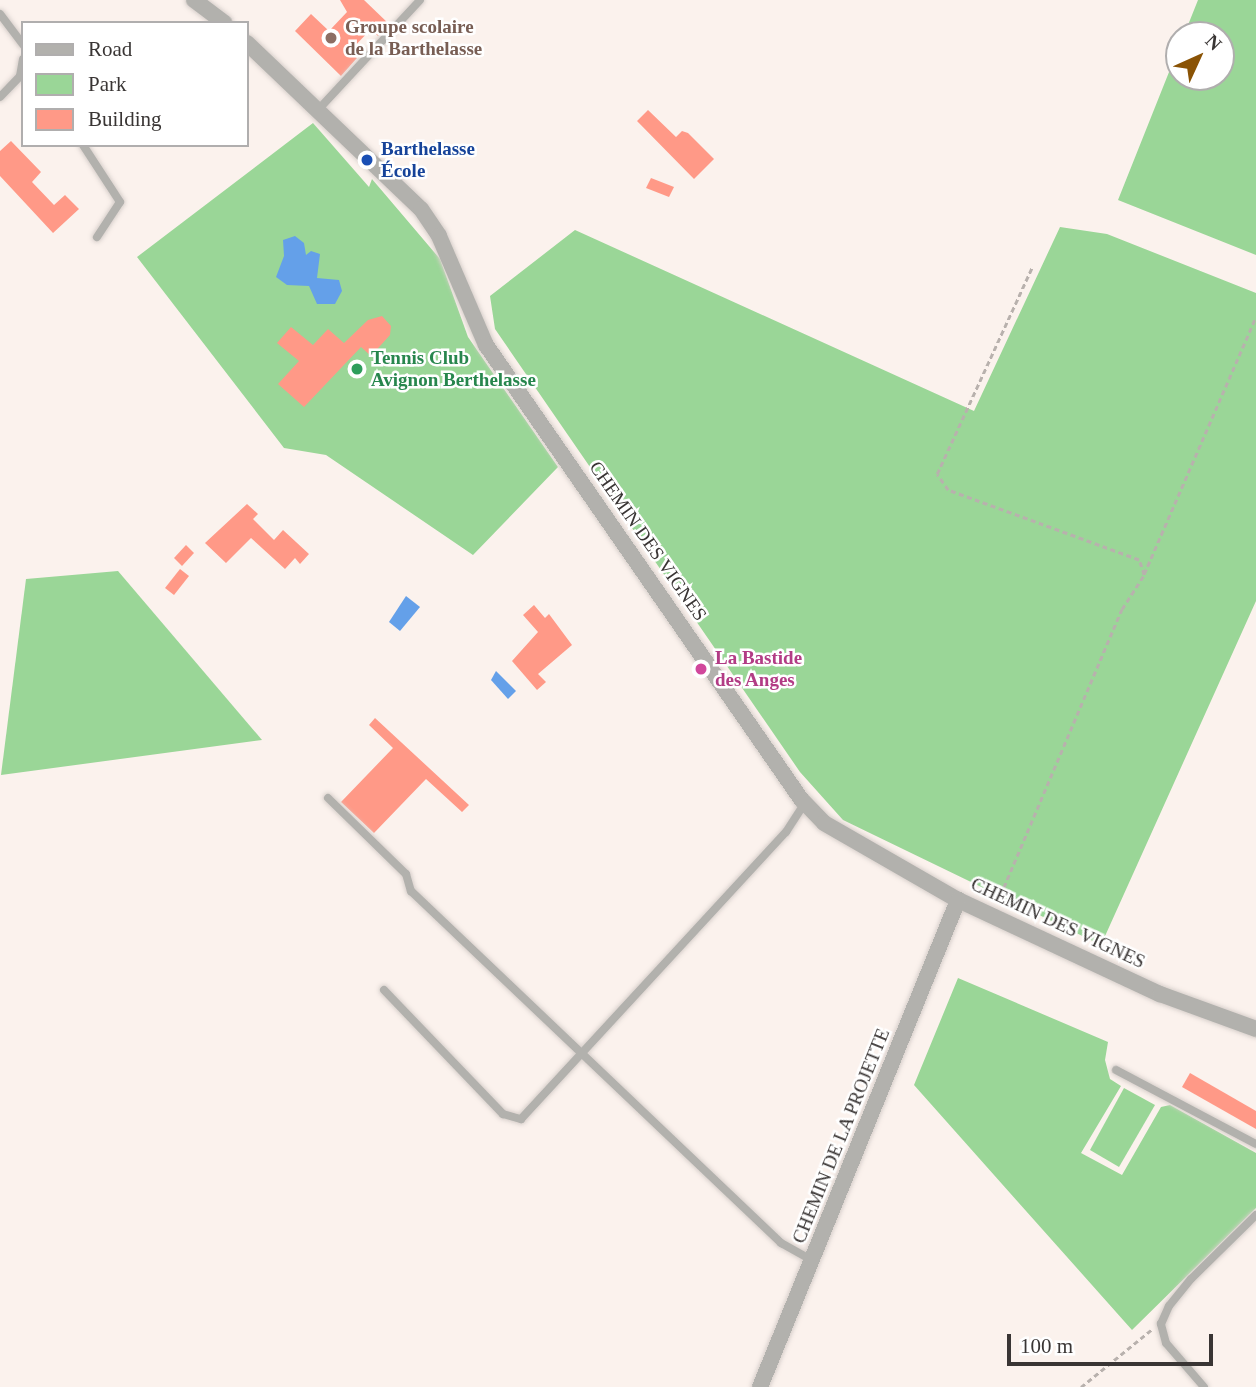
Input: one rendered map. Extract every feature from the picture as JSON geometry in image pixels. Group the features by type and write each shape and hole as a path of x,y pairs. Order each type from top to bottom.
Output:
{"street":[{"path":"194,0 221,21"},
{"name":"CHEMIN DES VIGNES","path":"248,44 421,209 439,236 486,345 806,803 850,842 958,900 1160,994 1256,1029"},
{"name":"CHEMIN DE LA PROJETTE","path":"760,1387 814,1261 958,900"}],"lane":[{"path":"317,111 420,0"},
{"path":"0,14 21,42"},
{"path":"0,97 20,76 21,70"},
{"path":"84,147 120,202 97,237"},
{"path":"328,798 406,874 411,891 781,1243 814,1261"},
{"path":"384,990 509,1118 526,1116 585,1054 670,953 786,832 806,803"},
{"path":"1116,1070 1256,1144"},
{"path":"1204,1387 1166,1343 1161,1324 1169,1306 1191,1279 1256,1215"}],"path":[{"path":"1032,267 937,474 948,490 1139,560 1144,575"},
{"path":"992,916 1122,609 1144,575 1256,317"},
{"path":"1082,1387 1140,1334 1161,1324"}],"green space":[{"path":"1198,0 1256,0 1256,255 1118,200 1165,82 1165,91 1235,91 1235,21 1190,21"},
{"name":"Tennis Club Avignon Berthelasse","path":"313,123 369,187 372,179 440,259 468,337 558,467 473,555 326,455 284,448 137,257"},
{"path":"1060,227 1107,234 1256,293 1256,601 1101,945 843,820 800,772 495,329 490,296 575,230 974,411"},
{"path":"118,571 262,740 1,775 26,579"},
{"path":"958,978 1108,1042 1105,1060 1110,1079 1121,1086 1081,1153 1122,1175 1161,1107 1170,1105 1256,1153 1256,1208 1132,1330 914,1085"},
{"path":"1124,1088 1155,1105 1119,1167 1090,1150"}],"water":[{"path":"295,236 304,243 306,255 311,251 320,254 317,278 339,280 342,291 335,304 317,304 309,286 287,285 276,277 284,256 283,240"},
{"path":"406,596 420,607 400,631 389,622"},
{"path":"496,671 516,691 508,699 491,680"}],"building":[{"path":"340,0 364,0 389,24 378,36 371,29 350,51 357,58 341,76 295,31 311,14 329,31 347,12"},
{"path":"648,110 676,137 682,131 688,133 714,159 694,179 637,121"},
{"path":"11,141 41,172 32,182 54,205 65,195 79,209 53,233 0,176 0,151"},
{"path":"651,178 674,187 669,197 646,188"},
{"path":"382,316 391,326 390,335 371,356 361,347 304,407 278,384 299,361 277,343 291,327 313,345 328,329 344,343 368,320"},
{"path":"247,504 258,514 253,519 274,540 283,530 309,554 300,564 295,558 285,569 251,538 226,563 205,543"},
{"path":"186,545 194,553 182,566 174,558"},
{"path":"180,569 189,576 174,595 165,588"},
{"path":"534,605 545,618 549,614 572,645 538,674 546,682 537,690 512,661 538,632 523,615"},
{"path":"375,718 469,805 462,812 426,779 374,833 341,802 393,748 369,725"},
{"path":"1190,1073 1256,1111 1256,1129 1182,1087"}],"place":[{"name":"Groupe scolaire de la Barthelasse","path":"331,38"},
{"name":"Barthelasse École","path":"367,160"},
{"name":"Tennis Club Avignon Berthelasse","path":"357,369"},
{"name":"La Bastide des Anges","path":"701,669"}]}
